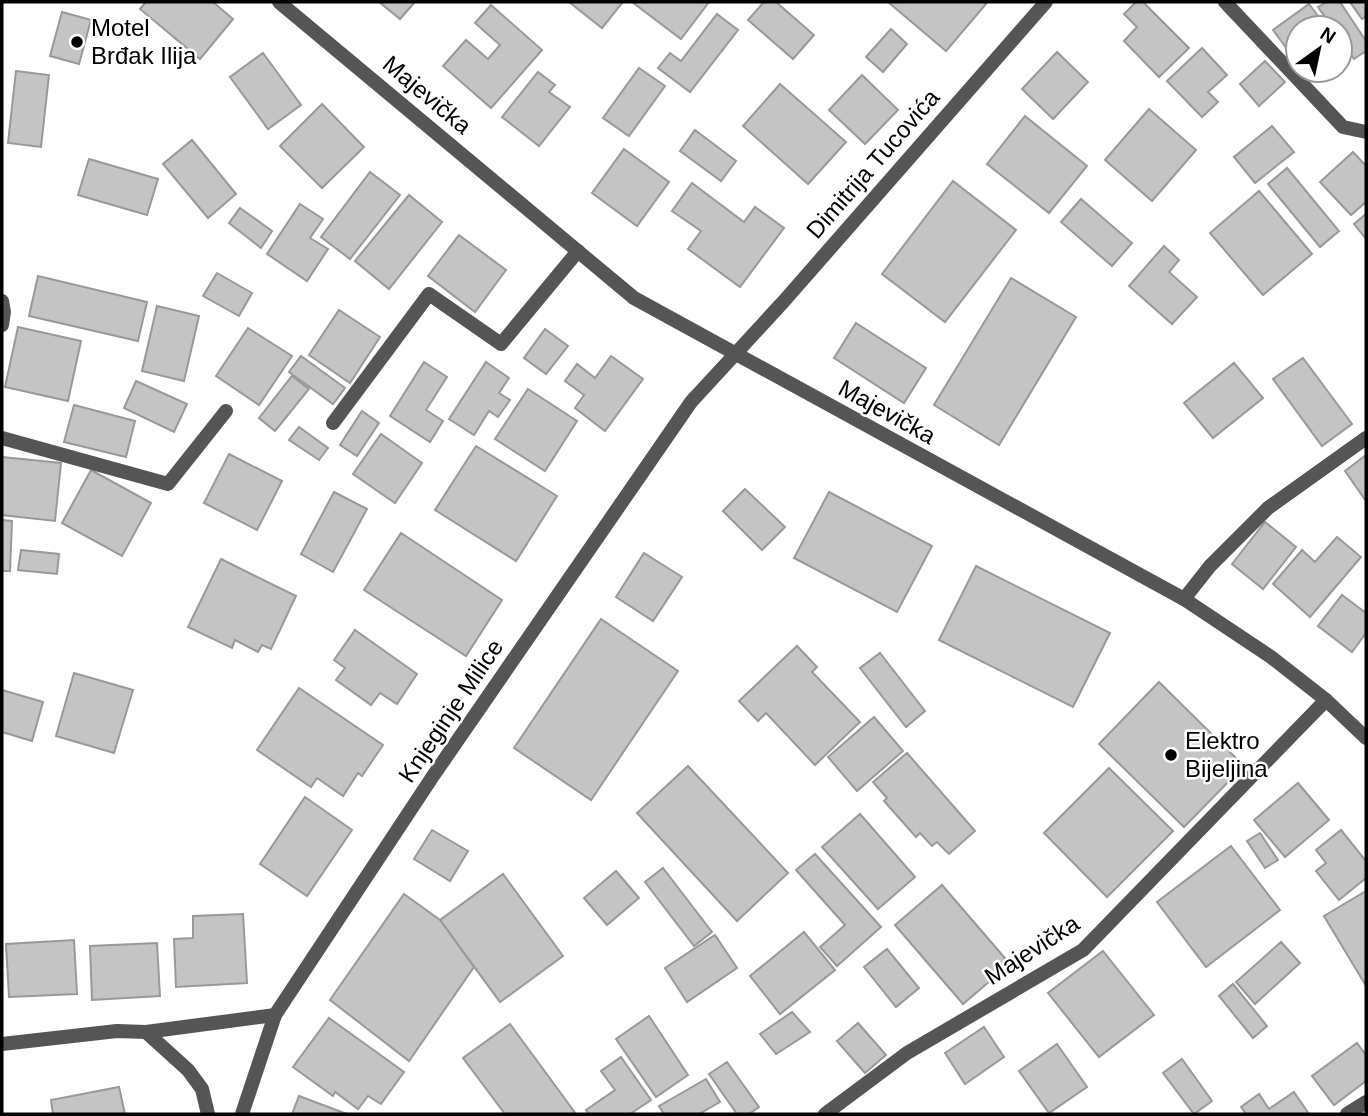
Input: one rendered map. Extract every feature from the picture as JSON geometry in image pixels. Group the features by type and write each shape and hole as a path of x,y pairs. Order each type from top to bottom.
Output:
{"street":[{"name":"Majevička","path":"279,2 634,298 1184,599 1272,657 1326,700 1366,738"},
{"name":"Dimitrija Tucovića","path":"733,354 784,301 1046,2"},
{"path":"1225,2 1343,127 1366,132"},
{"path":"332,424 429,294 501,344 578,251"},
{"path":"2,301 2,325"},
{"name":"Knjeginje Milice","path":"242,1114 275,1016 433,776 675,424 691,401 733,354"},
{"path":"2,439 168,484 226,411"},
{"path":"1184,599 1210,566 1268,508 1366,438"},
{"name":"Majevička","path":"825,1114 907,1053 1083,950 1326,700"},
{"path":"2,1044 117,1031 146,1032 275,1016"},
{"path":"146,1032 188,1070 202,1089 208,1114"},
{"path":"1347,1114 1366,1102"}],"building":[{"path":"146,2 213,2 233,19 200,59 140,9"},
{"path":"379,2 415,2 400,19"},
{"path":"569,2 623,2 602,28"},
{"path":"632,2 709,2 681,39"},
{"path":"764,2 776,2 814,35 793,59 748,20"},
{"path":"888,2 983,2 986,4 946,51"},
{"path":"1136,2 1143,2 1189,48 1159,77 1124,41 1137,27 1124,14"},
{"path":"1327,2 1340,2 1348,14 1323,14 1318,7"},
{"path":"1350,2 1366,2 1366,16 1362,19"},
{"path":"1309,4 1316,14 1295,14"},
{"path":"491,5 542,50 491,108 443,66 466,40 488,59 500,45 475,23"},
{"path":"62,12 91,20 79,64 50,56"},
{"path":"717,14 738,30 690,92 658,68 670,53 681,61"},
{"path":"1284,22 1284,45 1273,30"},
{"path":"1354,23 1366,41 1366,51 1354,59"},
{"path":"891,29 907,44 883,72 866,57"},
{"path":"1202,48 1227,75 1208,92 1218,102 1202,117 1167,81"},
{"path":"1057,52 1088,82 1053,119 1022,89"},
{"path":"263,53 301,105 268,129 230,77"},
{"path":"1265,61 1284,81 1259,106 1240,84"},
{"path":"639,68 665,86 629,136 603,118"},
{"path":"16,71 49,75 41,147 8,143"},
{"path":"538,72 555,85 549,92 570,107 539,146 502,117"},
{"path":"862,75 898,110 865,144 829,110"},
{"path":"780,84 846,142 808,184 743,126"},
{"path":"322,104 364,147 322,188 280,146"},
{"path":"1149,109 1196,150 1152,201 1105,160"},
{"path":"1025,116 1087,166 1049,213 987,164"},
{"path":"1272,126 1294,152 1255,183 1234,157"},
{"path":"695,130 736,161 721,181 680,151"},
{"path":"192,140 236,194 208,218 163,164"},
{"path":"624,149 669,182 637,226 592,193"},
{"path":"1353,152 1366,166 1366,202 1351,215 1320,182"},
{"path":"89,159 158,179 147,215 78,195"},
{"path":"1287,168 1339,231 1320,247 1268,184"},
{"path":"370,172 400,195 350,259 321,237"},
{"path":"953,181 1016,230 945,322 882,274"},
{"path":"692,183 744,222 755,207 784,228 740,287 688,249 701,231 672,211"},
{"path":"1259,191 1312,254 1263,295 1210,233"},
{"path":"409,195 442,222 389,289 355,261"},
{"path":"1081,199 1132,243 1112,266 1061,222"},
{"path":"300,204 323,219 310,238 328,249 307,281 267,254"},
{"path":"240,208 272,231 261,248 229,223"},
{"path":"1366,214 1366,239 1354,224"},
{"path":"459,235 506,270 475,312 428,276"},
{"path":"1164,246 1179,260 1169,272 1197,297 1172,324 1129,286"},
{"path":"217,273 252,293 239,316 203,296"},
{"path":"38,276 147,302 138,341 29,316"},
{"path":"1011,278 1076,317 999,445 934,405"},
{"path":"157,306 199,316 184,381 142,371"},
{"path":"339,310 380,337 350,383 309,355"},
{"path":"856,323 926,368 904,403 834,358"},
{"path":"18,327 81,341 68,401 5,387"},
{"path":"248,328 292,356 259,405 216,376"},
{"path":"545,329 568,346 546,374 524,358"},
{"path":"301,356 345,388 333,404 289,372"},
{"path":"611,356 643,379 605,431 575,408 584,395 565,381 577,364 595,378"},
{"path":"1303,358 1352,424 1322,446 1273,379"},
{"path":"424,362 447,377 426,410 443,421 430,442 390,416"},
{"path":"486,362 509,378 499,393 510,400 498,417 489,411 474,435 449,419"},
{"path":"1234,363 1263,398 1213,438 1184,403"},
{"path":"292,376 309,389 275,431 259,418"},
{"path":"136,381 187,404 174,432 124,408"},
{"path":"528,389 577,421 545,471 495,439"},
{"path":"74,405 135,421 126,457 64,442"},
{"path":"362,411 379,423 357,456 340,445"},
{"path":"299,427 328,448 319,460 289,440"},
{"path":"381,434 422,463 395,503 353,474"},
{"path":"476,446 557,496 516,561 435,510"},
{"path":"229,454 282,481 257,530 204,503"},
{"path":"1366,455 1366,501 1345,471"},
{"path":"2,457 61,463 55,521 2,515"},
{"path":"91,470 151,503 122,556 62,523"},
{"path":"745,489 785,527 762,550 723,511"},
{"path":"334,492 367,509 333,572 301,554"},
{"path":"829,492 932,546 897,612 794,558"},
{"path":"2,520 12,521 10,571 2,571"},
{"path":"1265,522 1296,547 1263,589 1232,564"},
{"path":"401,533 502,600 466,656 364,590"},
{"path":"1337,537 1361,557 1310,617 1273,584 1302,550 1315,562"},
{"path":"21,550 59,554 57,574 18,570"},
{"path":"644,553 682,577 653,621 616,597"},
{"path":"221,559 296,596 271,649 262,645 258,652 235,640 232,648 188,627"},
{"path":"976,566 1110,633 1073,707 939,640"},
{"path":"1342,595 1366,613 1366,633 1352,652 1318,626"},
{"path":"601,619 678,671 591,800 514,748"},
{"path":"355,630 417,674 397,704 380,693 371,705 336,680 345,668 334,660"},
{"path":"797,646 817,667 812,672 860,722 815,765 766,713 758,721 739,701"},
{"path":"880,653 925,711 906,727 860,668"},
{"path":"74,673 133,690 114,753 56,736"},
{"name":"Elektro Bijeljina","path":"1159,682 1244,766 1184,827 1099,744"},
{"path":"299,688 383,745 362,776 358,773 343,796 317,778 311,787 257,750"},
{"path":"2,690 43,702 32,741 2,732"},
{"path":"874,717 903,751 857,791 828,757"},
{"path":"907,753 975,831 949,854 937,842 932,846 920,833 916,837 884,801 887,798 873,782"},
{"path":"688,766 788,873 737,921 637,813"},
{"path":"1109,768 1173,831 1107,897 1044,833"},
{"path":"1298,783 1329,820 1285,857 1254,820"},
{"path":"305,797 352,830 307,896 260,864"},
{"path":"860,814 915,877 878,909 822,847"},
{"path":"432,830 468,851 450,881 414,859"},
{"path":"1341,830 1366,861 1366,878 1339,900 1316,871 1326,863 1316,850"},
{"path":"1260,833 1278,860 1265,868 1247,841"},
{"path":"1231,846 1280,910 1206,967 1157,902"},
{"path":"815,854 881,927 837,966 820,947 845,925 796,870"},
{"path":"663,868 712,932 694,946 645,882"},
{"path":"616,871 639,898 607,925 584,898"},
{"path":"503,874 563,956 500,1002 440,920"},
{"path":"942,885 1010,964 963,1004 895,925"},
{"path":"1366,891 1366,986 1324,916"},
{"path":"404,894 440,920 474,967 409,1061 330,1000"},
{"path":"243,914 247,983 176,987 174,939 193,938 193,916"},
{"path":"804,932 835,970 780,1014 750,976"},
{"path":"715,935 737,968 687,1002 665,968"},
{"path":"74,940 77,994 9,997 6,944"},
{"path":"1281,942 1300,963 1255,1004 1236,982"},
{"path":"157,943 160,996 92,1000 90,946"},
{"path":"887,949 919,988 896,1007 864,967"},
{"path":"1103,951 1154,1015 1099,1057 1048,993"},
{"path":"1233,984 1267,1026 1253,1038 1219,996"},
{"path":"792,1012 810,1032 776,1054 760,1034"},
{"path":"649,1016 688,1075 656,1097 616,1039"},
{"path":"329,1018 404,1072 381,1104 368,1096 358,1109 335,1092 333,1096 293,1067"},
{"path":"858,1023 886,1055 865,1073 837,1041"},
{"path":"510,1024 576,1114 505,1114 463,1058"},
{"path":"984,1027 1004,1057 965,1084 945,1053"},
{"path":"1357,1043 1366,1055 1366,1081 1334,1105 1312,1076"},
{"path":"1057,1044 1087,1087 1049,1113 1019,1071"},
{"path":"621,1057 651,1100 630,1114 589,1114 586,1110 615,1090 601,1071"},
{"path":"1182,1059 1212,1101 1194,1114 1163,1073"},
{"path":"727,1062 759,1107 749,1114 737,1114 709,1074"},
{"path":"706,1079 720,1102 699,1114 664,1114 659,1106"},
{"path":"119,1087 125,1114 53,1114 51,1100"},
{"path":"1294,1092 1309,1114 1246,1114 1241,1107 1259,1094 1269,1109"},
{"path":"299,1096 347,1114 292,1114"}],"place":[{"name":"Motel Brđak Ilija","path":"77,42"},
{"name":"Elektro Bijeljina","path":"1171,755"}]}
